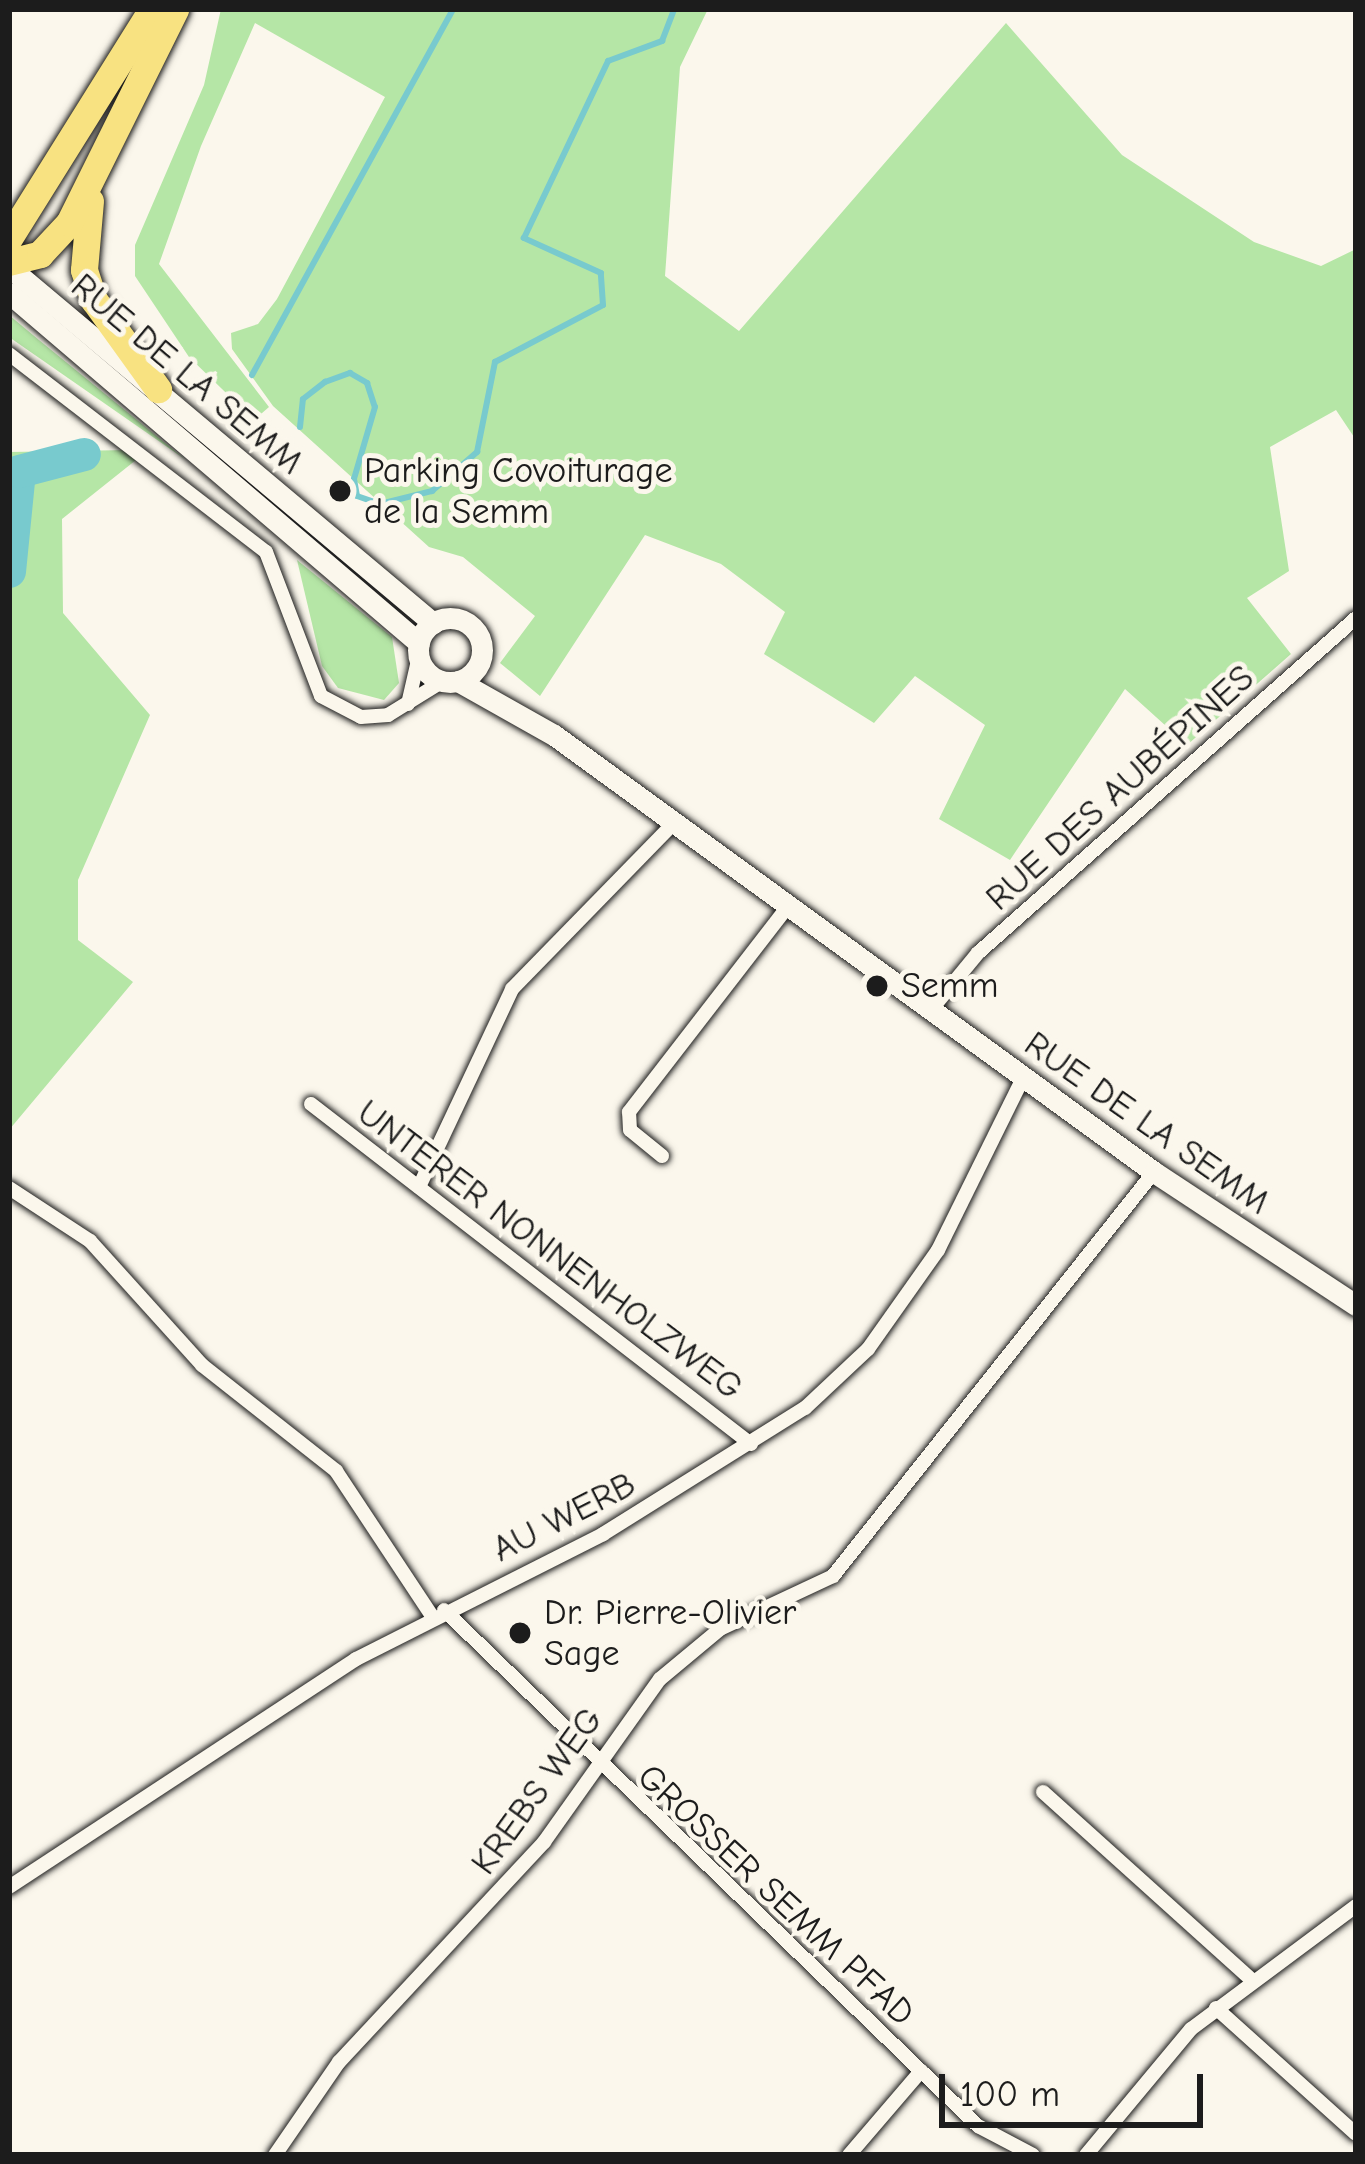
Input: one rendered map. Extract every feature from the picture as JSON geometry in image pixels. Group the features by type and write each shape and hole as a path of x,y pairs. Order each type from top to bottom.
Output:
{"highway":[{"path":"9,238 152,9"},
{"path":"9,265 40,254 95,179 175,9"},
{"path":"9,199 66,143"},
{"path":"95,179 84,270 158,389"}],"main road":[{"name":"RUE DE LA SEMM","path":"9,265 433,623 468,624 481,661 554,735"},
{"name":"RUE DE LA SEMM","path":"9,293 451,681 554,735 1154,1172 1356,1305"},
{"path":"419,650 433,623"},
{"path":"451,681 481,661"}],"street":[{"path":"9,354 266,552 321,696 361,717 408,704 451,681"},
{"name":"RUE DES AUBÉPINES","path":"931,1010 978,953 1356,618"},
{"path":"408,704 419,650"},
{"path":"419,1187 512,988 674,823"},
{"path":"662,1156 630,1130 629,1112 788,906"},
{"name":"AU WERB","path":"9,1887 438,1613 603,1534 751,1444 868,1349 982,1176 1023,1078"},
{"name":"UNTERER NONNENHOLZWEG","path":"311,1104 751,1444"},
{"name":"KREBS WEG","path":"275,2155 339,2062 506,1889 693,1646 833,1576 1154,1172"},
{"name":"GROSSER SEMM PFAD","path":"9,1188 90,1241 202,1365 335,1471 438,1613 978,2126 1033,2155"},
{"path":"1043,1792 1251,1979"},
{"path":"1086,2155 1216,2008 1356,1906"},
{"path":"1216,2008 1356,2134"},
{"path":"849,2155 920,2071"}],"green space":[{"path":"221,9 708,9 680,67 665,276 739,331 1006,23 1122,155 1254,242 1321,266 1356,249 1356,440 1336,410 1270,447 1289,571 1247,598 1291,654 1187,745 1125,689 1010,860 939,819 985,725 915,676 874,723 764,654 785,612 721,564 645,535 540,696 500,663 535,616 463,557 429,547 273,406 232,349 231,333 258,324 277,299 385,97 255,23 201,146 159,264 269,407 254,420 189,357 135,276 135,245 204,85"},
{"path":"9,315 39,340 186,460 9,337"},
{"path":"129,450 136,460 62,519 63,613 150,715 78,880 78,940 133,982 9,1130 9,452"},
{"path":"297,560 392,637 399,683 384,700 338,688 322,666"}],"waterway":[{"path":"252,375 453,9"},
{"path":"300,427 303,399 325,382 350,373 367,383 375,407 354,479 357,496 380,504 432,491 477,452 495,362 603,305 601,273 524,238 608,61 662,41 674,9"},
{"path":"9,571 19,471 84,454"}],"place":[{"name":"Parking Covoiturage de la Semm","path":"340,491"},
{"name":"Semm","path":"877,986"},
{"name":"Dr. Pierre-Olivier Sage","path":"520,1633"}]}
